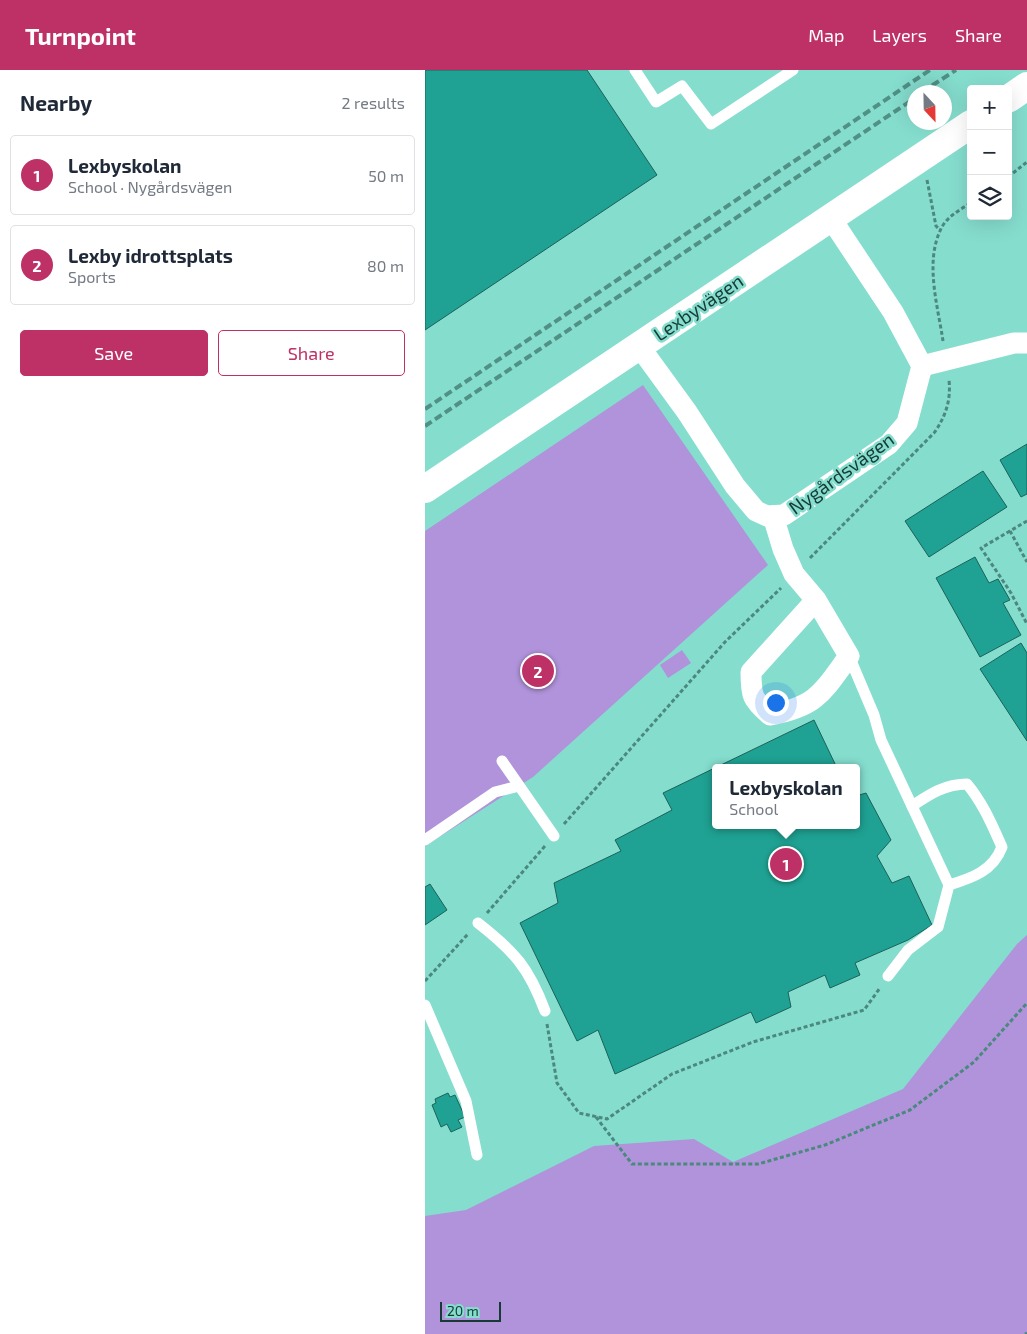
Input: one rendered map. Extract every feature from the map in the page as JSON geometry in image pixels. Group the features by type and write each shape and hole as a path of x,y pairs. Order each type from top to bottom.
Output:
{"street":[{"path":"1012,96 1027,86"},
{"name":"Lexbyvägen","path":"425,489 967,127"},
{"path":"830,217 893,312 922,366 1014,343 1027,343"},
{"name":"Nygårdsvägen","path":"639,346 687,412 744,498 756,511 767,516 784,515 889,444 907,423 922,366"},
{"name":"Nygårdsvägen","path":"773,516 794,574 815,600 849,656"},
{"path":"815,600 751,672 751,687 754,701 770,715 793,711 820,696 849,656"}],"lane":[{"path":"635,70 656,102 682,86 711,124 793,70"},
{"path":"849,656 874,714 881,740 949,886 938,927 908,950 888,976"},
{"path":"502,761 554,836"},
{"path":"912,806 934,792 952,784 967,784 979,798 1002,847 997,860 974,878 949,886"},
{"path":"425,840 495,792 519,786"},
{"path":"478,923 515,955 534,982 545,1011"},
{"path":"425,1005 466,1101 477,1155"}],"path":[{"path":"917,160 926,173 936,226 940,230"},
{"path":"1009,175 1027,162"},
{"path":"425,981 725,642 943,422 948,408 949,384 933,266 940,230 951,216 967,206"},
{"path":"1027,521 981,548 1011,593 1027,624"},
{"path":"1010,531 1027,562"},
{"path":"545,1011 557,1083 579,1113 607,1119 672,1074 753,1042 864,1010 888,976"},
{"path":"596,1116 632,1164 758,1164 825,1145 910,1110 974,1062 1027,1003"}],"shaded area":[{"path":"643,385 768,565 533,777 425,846 425,531"},
{"path":"682,650 691,663 668,678 660,665"},
{"path":"1027,935 1027,1334 425,1334 425,1216 466,1210 594,1146 694,1139 733,1162 903,1089 1017,944"}],"building":[{"path":"425,70 587,70 657,175 425,330"},
{"path":"1027,444 1027,494 1021,497 1000,460"},
{"path":"983,471 1007,507 929,557 905,521"},
{"path":"975,557 989,583 998,579 1010,600 1003,603 1021,635 980,657 936,578"},
{"path":"1021,643 1027,653 1027,741 980,669"},
{"path":"814,720 835,764 723,764"},
{"path":"712,769 712,829 860,829 860,795 866,793 891,840 877,856 892,883 909,876 932,925 908,940 855,963 860,975 830,988 825,975 788,992 791,1007 756,1023 751,1012 615,1074 598,1030 577,1041 520,923 558,903 554,883 621,851 615,840 672,810 663,793"},
{"path":"430,884 447,910 425,925 425,887"},
{"path":"448,1093 450,1097 455,1095 465,1117 458,1120 462,1127 451,1132 447,1124 441,1127 432,1105 436,1103 435,1099"}],"railway":[{"path":"425,409 930,70"},
{"path":"933,85 956,70"},
{"path":"425,426 907,103"}],"place":[{"name":"Lexby idrottsplats","path":"538,671"},
{"name":"Lexbyskolan","path":"786,864"}]}
